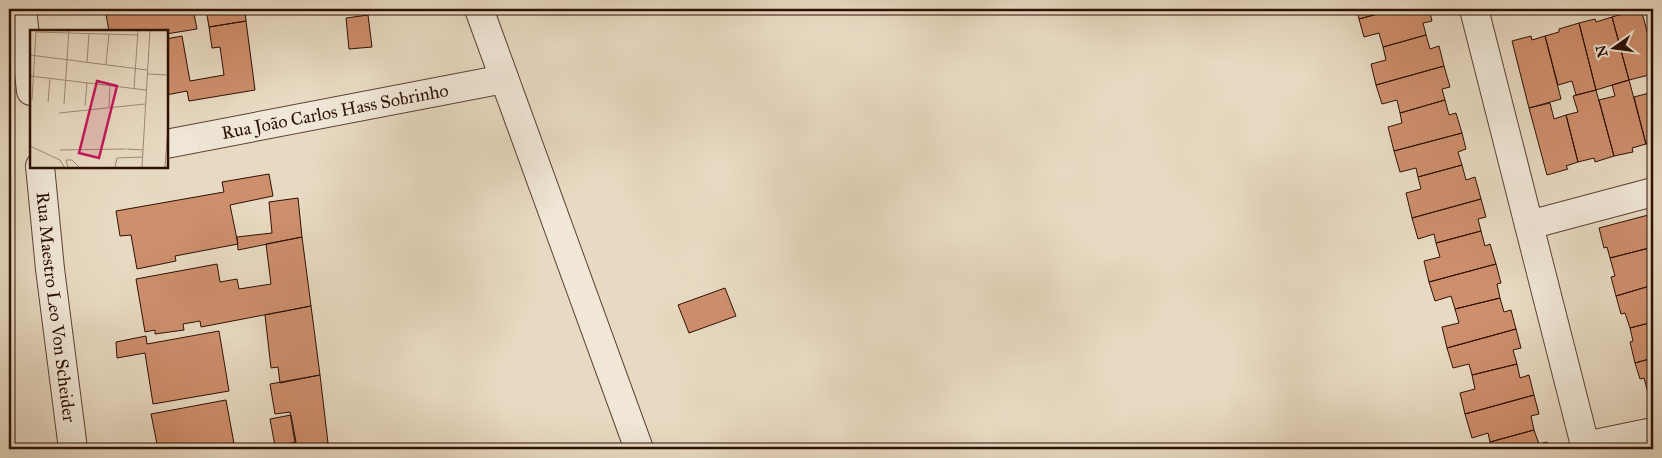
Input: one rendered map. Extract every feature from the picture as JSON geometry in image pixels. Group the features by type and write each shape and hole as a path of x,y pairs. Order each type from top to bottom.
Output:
{"street":[{"path":"22,9 30,83"},
{"path":"479,9 639,449"},
{"path":"1476,9 1586,448 1653,432"},
{"name":"Rua João Carlos Hass Sobrinho","path":"168,144 504,79"},
{"name":"Rua Maestro Leo Von Scheider","path":"44,168 50,269 73,449"},
{"path":"1529,225 1653,192"}],"building":[{"path":"105,9 193,9 197,29 168,34 168,30 109,30"},
{"path":"206,9 245,9 246,21 209,27"},
{"path":"1356,9 1396,9 1359,19"},
{"path":"1396,9 1429,9 1432,21 1423,23 1426,35 1383,47 1379,33 1364,37 1359,19"},
{"path":"1625,9 1641,9 1653,54 1653,74 1629,80 1612,17 1626,13"},
{"path":"368,15 372,47 349,49 346,18"},
{"path":"1612,17 1629,80 1596,90 1579,23 1595,19 1596,22"},
{"path":"246,21 255,90 189,101 187,91 168,95 168,39 182,36 190,81 224,75 220,47 212,48 209,27"},
{"path":"1579,23 1596,90 1576,95 1572,81 1558,85 1545,36 1559,32 1559,29"},
{"path":"1426,35 1430,49 1439,46 1444,66 1376,85 1371,64 1386,60 1383,47"},
{"path":"1531,36 1532,40 1545,36 1561,99 1529,108 1512,41"},
{"path":"1444,66 1450,87 1442,89 1445,100 1400,113 1397,100 1382,104 1376,85"},
{"path":"1629,80 1646,144 1632,148 1633,152 1614,156 1599,100 1615,96 1612,85"},
{"path":"1596,90 1614,156 1595,162 1594,158 1578,162 1566,115 1578,112 1573,96"},
{"path":"1653,92 1653,142 1646,144 1634,97"},
{"path":"1445,100 1449,115 1456,113 1462,133 1394,151 1388,127 1402,123 1400,113"},
{"path":"1550,103 1554,119 1566,115 1578,162 1566,166 1568,169 1547,175 1529,108"},
{"path":"1462,133 1466,149 1458,152 1462,165 1418,177 1416,168 1400,172 1394,151"},
{"path":"1462,165 1466,180 1475,177 1481,199 1412,218 1406,193 1421,189 1418,177"},
{"path":"269,174 273,196 230,205 238,244 175,256 176,261 137,269 131,235 120,236 116,211 224,192 222,182"},
{"path":"298,198 302,237 238,250 237,237 272,233 269,202"},
{"path":"1481,199 1486,217 1478,219 1481,231 1436,243 1434,234 1418,239 1412,218"},
{"path":"1652,214 1653,247 1610,258 1607,247 1604,248 1599,228"},
{"path":"1481,231 1485,246 1490,244 1496,264 1429,282 1424,261 1440,257 1436,243"},
{"path":"302,237 311,306 201,327 200,321 183,324 184,330 155,334 155,330 145,332 136,279 217,264 220,282 237,279 239,289 271,284 266,244"},
{"path":"1653,247 1653,285 1616,296 1611,277 1615,276 1610,258"},
{"path":"1496,264 1501,283 1497,284 1500,298 1455,309 1451,296 1435,301 1429,282"},
{"path":"1653,285 1653,322 1630,328 1625,313 1621,314 1616,296"},
{"path":"725,288 736,316 689,333 678,305"},
{"path":"1500,298 1504,312 1511,310 1516,329 1447,348 1442,327 1459,323 1455,309"},
{"path":"311,306 320,375 280,383 278,367 271,368 265,315"},
{"path":"1653,322 1653,358 1635,363 1630,342 1633,341 1630,328"},
{"path":"1516,329 1521,348 1513,350 1517,364 1472,375 1469,364 1453,368 1447,348"},
{"path":"219,331 229,391 153,404 145,353 117,358 116,342 146,336 147,344"},
{"path":"1653,358 1653,392 1648,393 1644,378 1640,379 1635,363"},
{"path":"1517,364 1520,378 1529,375 1534,395 1465,414 1460,393 1475,389 1472,375"},
{"path":"320,375 328,443 296,449 290,412 275,414 270,384"},
{"path":"1534,395 1539,414 1531,416 1534,430 1490,442 1488,433 1472,438 1465,414"},
{"path":"226,400 235,449 158,449 151,414"},
{"path":"291,415 296,442 275,446 270,419"},
{"path":"1534,430 1539,444 1547,442 1549,449 1492,449 1490,442"},
{"path":"328,443 329,449 296,449"}]}
